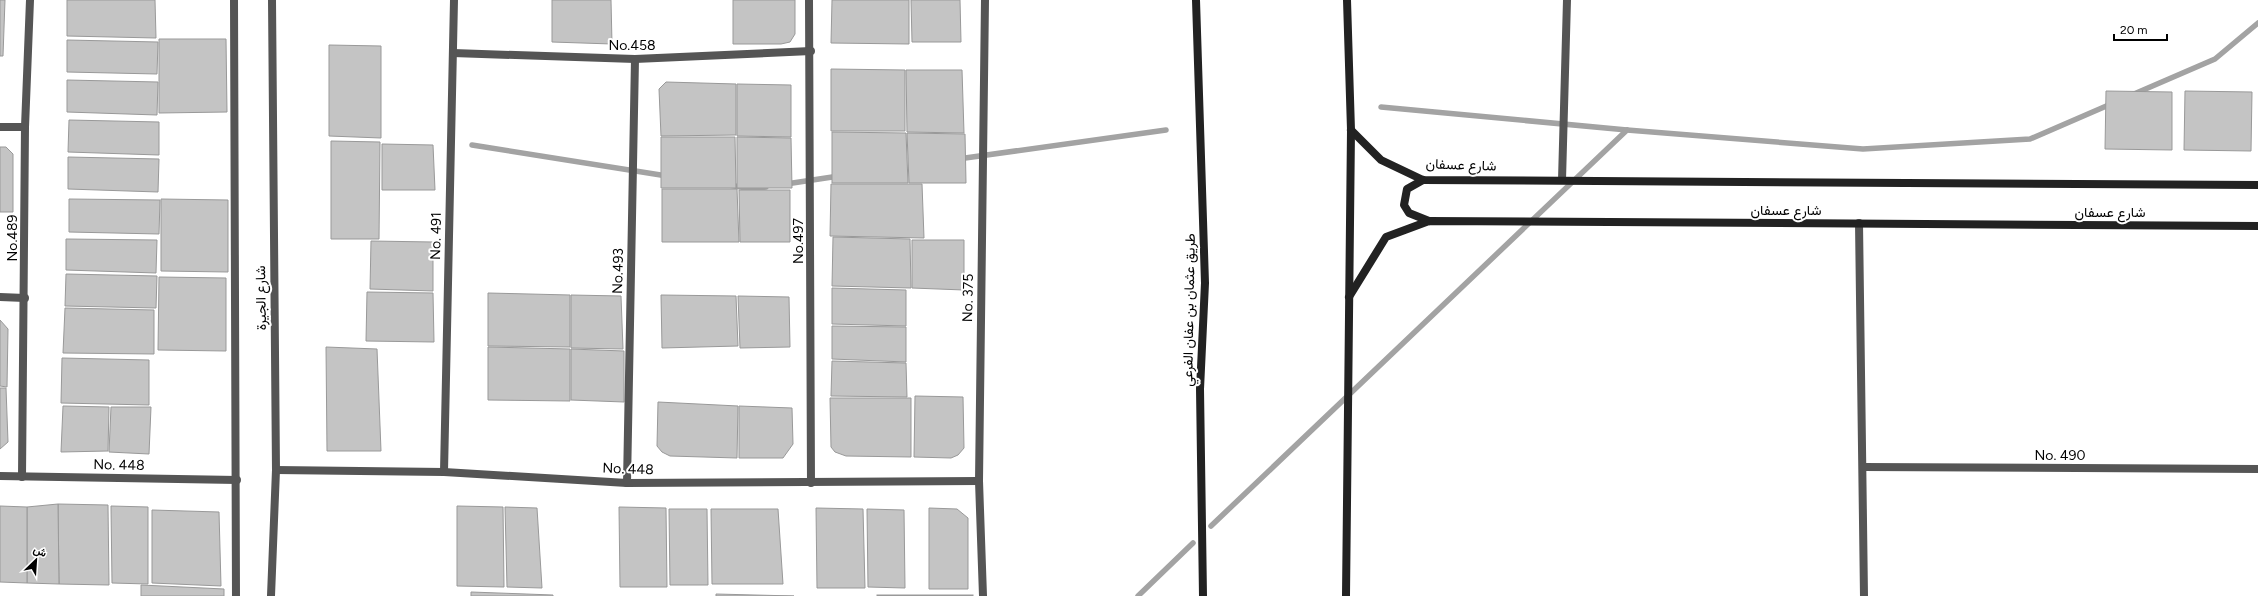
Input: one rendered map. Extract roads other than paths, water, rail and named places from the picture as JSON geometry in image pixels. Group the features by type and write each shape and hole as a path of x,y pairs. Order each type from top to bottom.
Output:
{"street":[{"name":"No.489","path":"22,477 26,127 30,0"},
{"name":"شارع الجيرة","path":"234,0 237,480 236,596"},
{"name":"شارع الجيرة","path":"271,596 276,470 272,0"},
{"name":"No. 491","path":"444,472 454,0"},
{"name":"No.497","path":"810,0 811,483"},
{"name":"No. 375","path":"983,596 979,481 985,0"},
{"name":"طريق عثمان بن عفان الفرعي","path":"1196,0 1206,284 1200,389 1203,596"},
{"path":"1346,596 1351,130 1347,0"},
{"path":"1562,180 1567,0"},
{"name":"No.458","path":"453,54 635,59 811,51"},
{"name":"No.493","path":"627,483 635,59"},
{"path":"0,127 26,127"},
{"name":"شارع عسفان","path":"1351,130 1381,160 1423,180 2258,185"},
{"path":"1423,180 1407,189 1404,206 1409,213 1429,221"},
{"name":"شارع عسفان","path":"1350,297 1386,237 1429,221 2258,226"},
{"path":"1859,223 1864,596"},
{"path":"0,297 25,298"},
{"name":"No. 490","path":"1863,467 2258,469"},
{"name":"No. 448","path":"276,470 444,472 627,483 979,481"},
{"name":"No. 448","path":"0,476 237,480"}],"waterway":[{"path":"2134,94 2215,59 2258,23"},
{"path":"1381,107 1627,130 1863,149 2030,139 2111,104"},
{"path":"958,159 1166,130"},
{"path":"1211,526 1627,130"},
{"path":"472,145 667,176"},
{"path":"786,184 839,176"},
{"path":"729,185 752,189 766,187"},
{"path":"1138,596 1193,543"}]}
